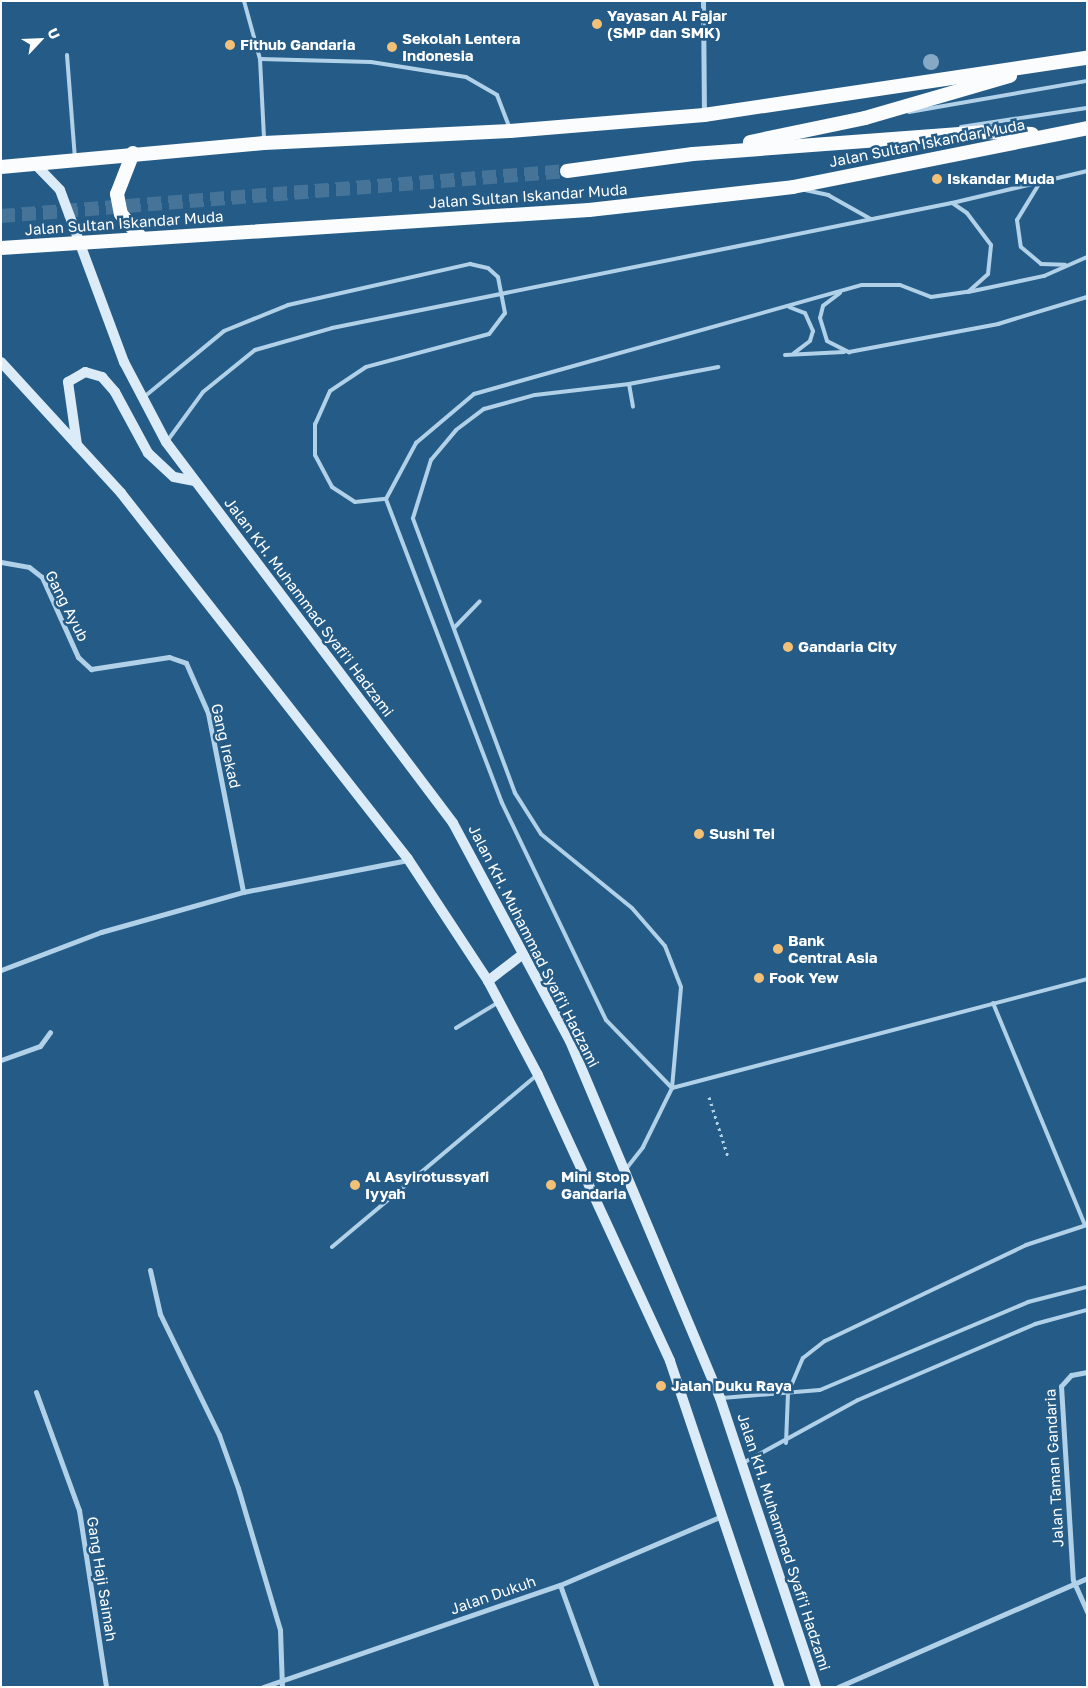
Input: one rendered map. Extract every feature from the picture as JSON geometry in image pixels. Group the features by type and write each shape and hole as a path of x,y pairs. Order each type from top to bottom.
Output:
{"highway":[{"name":"Jalan Sultan Iskandar Muda","path":"1,167 133,153 264,143 510,131 704,115 1087,58"},
{"name":"Jalan Sultan Iskandar Muda","path":"692,154 865,118 976,89 1041,65"},
{"name":"Jalan Sultan Iskandar Muda","path":"1,248 140,237 589,210 793,187 1087,128"},
{"name":"Jalan Sultan Iskandar Muda","path":"567,171 692,154 986,132 1052,135"},
{"path":"133,153 117,194 120,214 140,237"}],"main road":[{"name":"Jalan KH. Muhammad Syafi'i Hadzami","path":"35,164 60,190 142,399 166,442 453,823 570,1041 720,1398 816,1687"},
{"path":"1,362 121,493 408,859 500,1001 538,1075 670,1362 725,1515 780,1687"},
{"path":"77,446 68,382 85,372 102,377 115,392 148,453 174,477 195,481"},
{"path":"488,981 523,954"}],"street":[{"path":"703,1 704,115"},
{"name":"Gang Ayub","path":"1,562 29,567 42,577 78,657"},
{"name":"Gang Irekad","path":"78,657 91,669 169,657 186,663 208,713 243,892"},
{"path":"1,970 101,932 243,892 408,859"},
{"path":"1,1060 40,1046 50,1032"},
{"path":"150,1270 160,1314 219,1435 238,1488 280,1630 282,1687"},
{"name":"Jalan Taman Gandaria","path":"1073,1580 1061,1386 1063,1379 1087,1372"},
{"name":"Gang Haji Saimah","path":"36,1392 79,1510 106,1687"},
{"name":"Jalan Dukuh","path":"264,1687 560,1585 725,1515"},
{"path":"838,1687 1073,1580 1087,1578"},
{"path":"1073,1580 1087,1612"},
{"path":"560,1585 597,1687"}],"lane":[{"path":"244,1 260,59 264,143"},
{"path":"67,55 75,160"},
{"path":"260,59 371,62 466,77 497,95 510,131"},
{"path":"865,118 1087,81"},
{"path":"865,141 1087,108"},
{"path":"166,442 203,392 255,350 332,328 871,220 1039,184 1087,171"},
{"path":"1039,184 1017,220 1021,247 1041,264 1067,265"},
{"path":"793,187 828,195 871,220"},
{"path":"952,203 968,212 991,245 988,274 968,292"},
{"path":"672,1088 602,1011 502,802 386,499 416,443 474,394 862,285 900,285 931,297 968,292 1044,276 1087,257"},
{"path":"142,399 224,331 288,305 470,264 488,268 498,277 503,294 505,313 488,334 366,368 330,391 315,424 315,456 332,487 355,502 386,499"},
{"path":"842,291 823,306 820,318 827,341 848,352"},
{"path":"785,355 794,353 848,352 998,324 1087,297"},
{"path":"786,307 805,313 813,331 810,341 794,353"},
{"path":"625,1170 643,1147 672,1088 680,987 665,946 632,908 541,834 515,793 413,518 431,460 456,430 484,409 535,395 629,384 718,367"},
{"path":"629,384 633,407"},
{"path":"454,628 480,601"},
{"path":"672,1088 1087,979"},
{"path":"456,1028 500,1001"},
{"path":"786,1443 788,1393 803,1358 825,1340 1034,1241 1086,1225 1061,1170 993,1003"},
{"path":"332,1247 538,1075"},
{"path":"720,1398 788,1393 845,1382 1028,1302 1087,1287"},
{"path":"743,1463 786,1443 867,1396 1035,1324 1087,1310"}],"path":[{"path":"703,1079 728,1157"}],"tunnel":[{"path":"1,216 567,171"}],"place":[{"name":"Yayasan Al Fajar (SMP dan SMK)","path":"597,24"},
{"name":"Fithub Gandaria","path":"230,45"},
{"name":"Sekolah Lentera Indonesia","path":"392,47"},
{"name":"Iskandar Muda","path":"937,179"},
{"name":"Gandaria City","path":"788,647"},
{"name":"Sushi Tei","path":"699,834"},
{"name":"Bank Central Asia","path":"778,949"},
{"name":"Fook Yew","path":"759,978"},
{"name":"Al Asyirotussyafi Iyyah","path":"355,1185"},
{"name":"Mini Stop Gandaria","path":"551,1185"},
{"name":"Jalan Duku Raya","path":"661,1386"}]}
